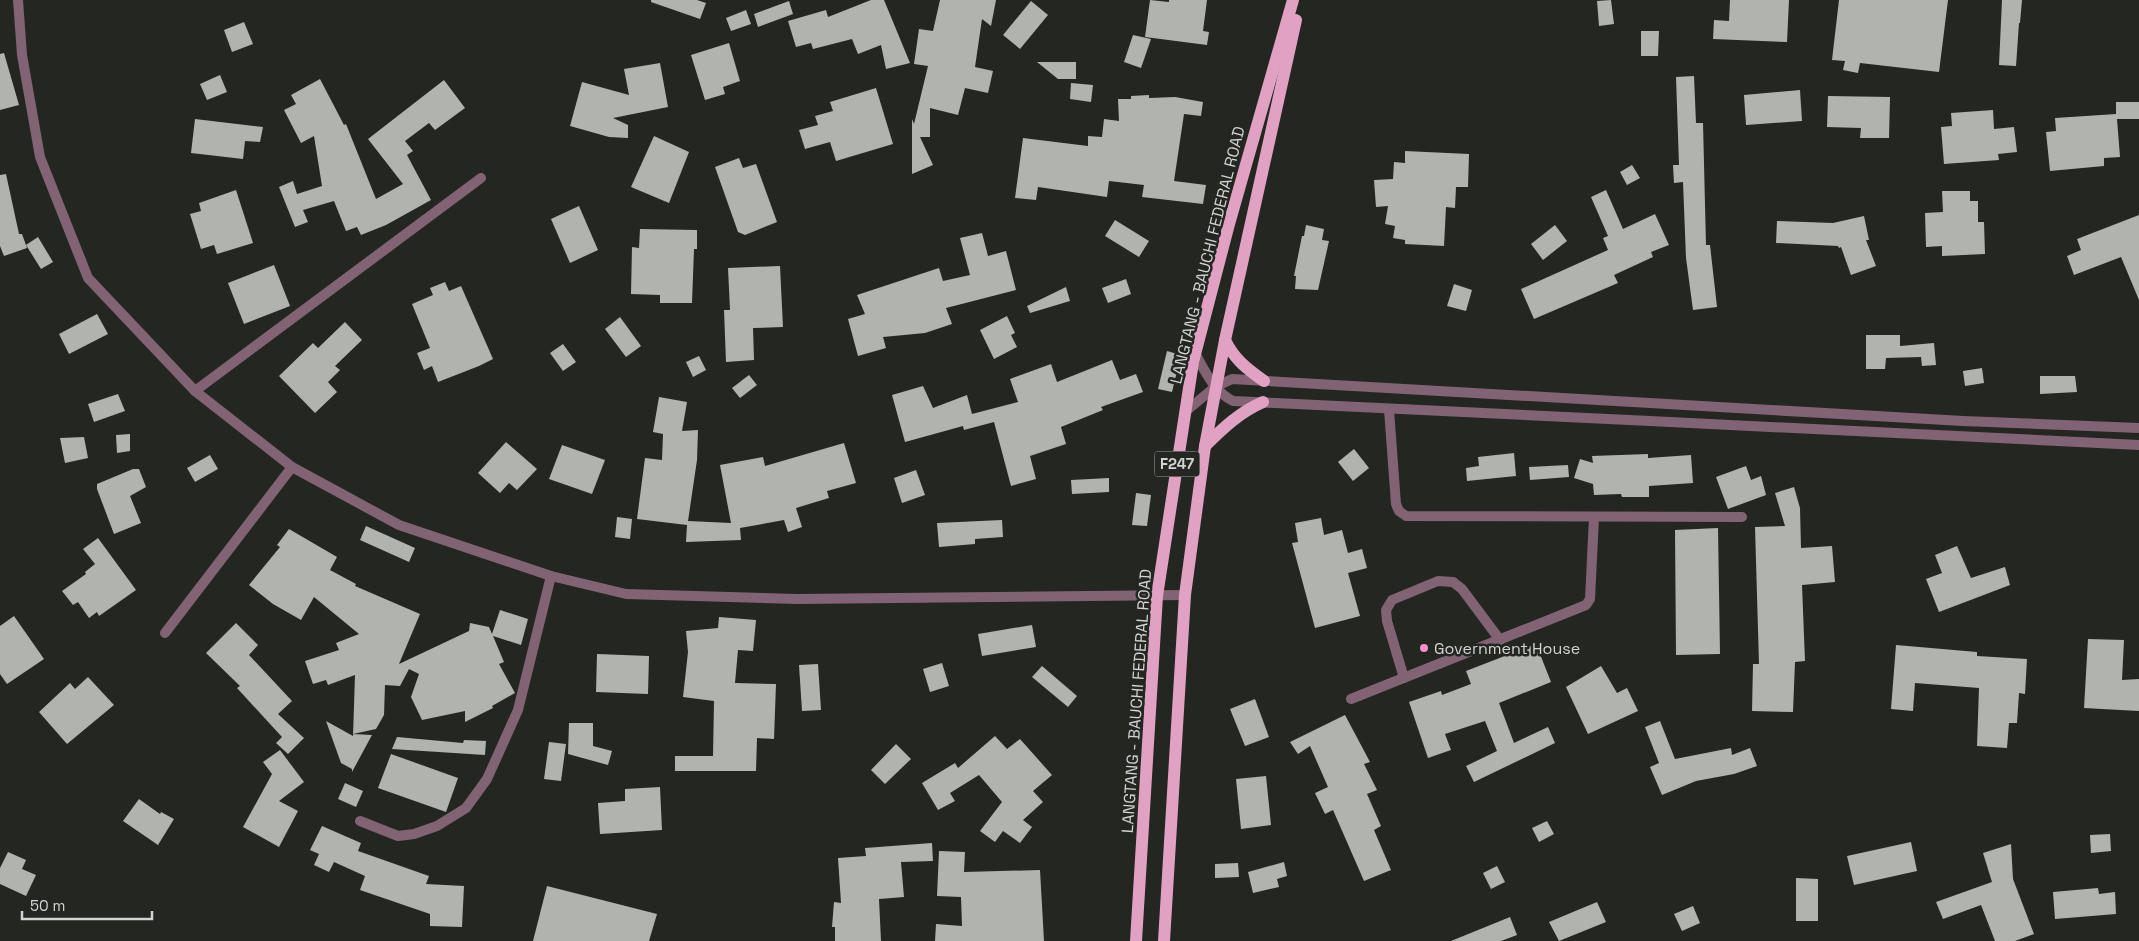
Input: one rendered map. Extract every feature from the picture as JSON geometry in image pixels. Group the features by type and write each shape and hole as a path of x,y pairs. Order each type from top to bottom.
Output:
{"main road":[{"name":"LANGTANG - BAUCHI FEDERAL ROAD","path":"1136,941 1156,596 1185,412 1195,353 1229,224 1293,0"},
{"name":"LANGTANG - BAUCHI FEDERAL ROAD","path":"1164,941 1185,595 1205,446 1225,340 1300,0"},
{"path":"1225,340 1230,351 1241,364 1264,381"},
{"path":"1205,446 1225,426 1241,414 1263,402"}],"street":[{"path":"18,0 22,55 40,157 88,278 196,390 292,467 400,525 551,576 626,594 797,599 1185,595"},
{"path":"196,390 481,178"},
{"path":"1195,353 1215,387 1221,394 1233,401 2139,445"},
{"path":"1185,412 1215,387 1232,379 1953,420 2139,428"},
{"path":"1389,410 1396,504 1399,511 1406,516 1742,518"},
{"path":"165,633 292,467"},
{"path":"1352,699 1586,605 1590,599 1594,516"},
{"path":"360,821 398,836 414,834 437,826 466,808 487,779 518,710 551,576"},
{"path":"1404,678 1387,621 1386,610 1392,600 1438,581 1453,582 1462,589 1500,640"}],"building":[{"path":"651,0 697,0 706,3 700,19 651,2"},
{"path":"871,0 884,0 910,63 886,69 881,45 858,54 852,39 813,49 811,43 796,47 788,21 826,10 828,17"},
{"path":"940,0 996,0 991,26 982,19 975,67 993,71 988,93 965,88 958,115 930,108 930,137 920,137 933,165 912,174 912,119 914,124 928,66 914,64 919,29 933,31"},
{"path":"1150,0 1169,2 1169,0 1207,0 1203,31 1209,32 1207,45 1145,37"},
{"path":"1611,0 1614,24 1599,26 1597,1"},
{"path":"1730,0 1789,0 1787,42 1713,39 1714,20 1729,21"},
{"path":"1839,0 1948,0 1939,72 1860,63 1858,73 1843,70 1845,61 1832,60"},
{"path":"2002,0 2022,0 2016,66 1999,65"},
{"path":"789,1 793,14 758,27 754,14"},
{"path":"1031,1 1048,15 1020,49 1003,35"},
{"path":"746,10 751,24 731,31 726,18"},
{"path":"244,22 253,44 232,52 224,30"},
{"path":"1641,31 1659,31 1658,56 1641,56"},
{"path":"1133,35 1151,39 1141,68 1124,62"},
{"path":"729,43 740,81 723,87 725,94 705,100 691,55"},
{"path":"4,53 19,105 0,110 0,54"},
{"path":"1037,62 1076,62 1076,79 1058,79"},
{"path":"660,63 668,107 613,118 628,125 628,138 609,137 570,126 582,82 629,95 624,69"},
{"path":"220,75 227,92 207,100 200,84"},
{"path":"1694,76 1696,123 1703,123 1706,245 1710,245 1717,307 1693,310 1686,258 1683,182 1674,183 1673,165 1679,165 1676,77"},
{"path":"320,79 344,125 346,124 376,199 403,184 368,139 444,80 465,108 435,130 429,123 405,141 413,151 407,155 431,200 386,225 361,235 357,227 346,231 334,201 303,210 308,222 295,227 279,187 293,181 297,194 322,186 314,136 301,143 284,110 296,104 291,95"},
{"path":"1071,83 1093,85 1091,102 1070,99"},
{"path":"876,88 893,144 836,161 830,142 805,149 799,130 818,125 815,116 833,111 830,102"},
{"path":"1800,90 1802,121 1746,125 1744,95"},
{"path":"1149,95 1149,98 1175,97 1203,102 1201,116 1184,114 1174,181 1206,185 1203,204 1142,197 1144,185 1109,181 1107,197 1038,187 1036,200 1015,198 1023,138 1088,146 1088,136 1102,137 1104,119 1119,121 1118,99 1131,99 1131,96"},
{"path":"1828,96 1890,97 1889,138 1860,138 1861,128 1827,127"},
{"path":"2116,102 2139,102 2139,119 2117,119 2120,157 2104,158 2104,166 2050,171 2046,132 2056,131 2055,118 2116,114"},
{"path":"1993,110 1994,129 2014,127 2017,152 1998,154 1999,160 1944,164 1941,127 1952,126 1951,113"},
{"path":"195,119 263,127 260,142 245,141 243,159 191,153"},
{"path":"654,136 689,152 669,203 631,187"},
{"path":"1405,151 1469,154 1468,187 1456,187 1455,208 1446,207 1444,246 1405,244 1405,240 1393,238 1395,226 1385,224 1388,206 1376,207 1374,180 1393,179 1394,162 1405,163"},
{"path":"739,158 743,168 756,164 777,222 745,235 738,232 715,167"},
{"path":"1632,165 1640,178 1627,185 1620,172"},
{"path":"6,174 19,234 22,234 27,248 4,256 0,246 0,175"},
{"path":"236,190 253,243 217,254 214,245 201,249 190,214 201,211 199,203"},
{"path":"1606,190 1623,229 1655,214 1669,245 1651,252 1653,257 1614,275 1618,283 1534,319 1521,289 1608,250 1603,238 1608,236 1591,197"},
{"path":"1942,191 1970,191 1970,201 1978,201 1978,222 1984,222 1985,254 1942,256 1942,246 1926,247 1925,213 1943,212"},
{"path":"579,206 598,250 570,263 551,219"},
{"path":"2139,215 2139,300 2121,257 2074,275 2067,256 2081,250 2077,239"},
{"path":"1864,216 1869,240 1866,240 1876,266 1851,275 1841,247 1776,243 1777,221 1833,223"},
{"path":"1115,220 1149,241 1139,257 1105,236"},
{"path":"1306,225 1324,229 1322,240 1329,241 1318,290 1295,289 1296,276 1294,276"},
{"path":"1555,225 1567,241 1543,260 1531,244"},
{"path":"640,229 697,230 697,249 694,249 692,303 660,303 660,295 631,294 632,247 639,248"},
{"path":"982,233 988,256 1006,251 1016,290 946,308 952,324 925,333 883,337 886,348 858,356 848,319 865,314 857,295 939,268 943,281 970,275 960,238"},
{"path":"38,237 53,262 41,269 26,245"},
{"path":"274,265 290,306 244,324 228,283"},
{"path":"780,266 783,327 753,328 754,360 726,362 724,310 730,310 728,268"},
{"path":"1126,279 1131,294 1108,303 1102,288"},
{"path":"445,282 449,291 461,286 493,359 438,382 432,366 424,370 417,353 430,348 412,304 433,295 430,288"},
{"path":"1454,284 1472,290 1466,311 1447,306"},
{"path":"1066,287 1070,301 1030,313 1027,306"},
{"path":"97,314 108,334 69,354 59,334"},
{"path":"1007,316 1015,333 1011,335 1017,347 994,359 980,330"},
{"path":"620,317 641,346 626,357 605,329"},
{"path":"345,322 362,340 335,366 340,370 328,382 337,392 315,413 279,376 313,343 318,348"},
{"path":"1866,335 1900,335 1900,346 1934,343 1936,365 1922,366 1921,357 1886,358 1885,369 1866,369"},
{"path":"563,344 576,362 563,371 550,353"},
{"path":"1167,351 1181,355 1172,392 1158,389"},
{"path":"699,356 706,370 693,377 686,362"},
{"path":"1112,360 1120,380 1136,374 1143,392 1101,407 1103,410 1061,427 1066,444 1030,456 1036,479 1011,486 994,422 964,430 963,426 905,442 892,395 923,386 933,408 967,395 972,414 1018,402 1010,379 1051,364 1057,382"},
{"path":"1982,368 1984,383 1965,386 1963,371"},
{"path":"749,375 757,385 740,398 732,388"},
{"path":"2040,376 2075,376 2077,392 2040,394"},
{"path":"118,394 125,411 94,422 88,404"},
{"path":"659,397 687,402 682,431 698,430 697,460 688,521 731,523 720,465 763,457 765,466 844,443 856,483 827,491 829,498 796,508 802,527 788,532 784,520 740,528 741,540 686,542 687,525 637,519 645,458 662,460 663,434 653,432"},
{"path":"130,434 130,451 117,453 116,435"},
{"path":"84,437 88,458 65,463 60,438"},
{"path":"506,442 537,469 517,490 509,483 500,493 478,473"},
{"path":"562,445 605,460 592,494 549,479"},
{"path":"1354,449 1369,468 1353,481 1338,462"},
{"path":"1514,453 1516,476 1467,481 1466,468 1479,466 1478,457"},
{"path":"1648,454 1648,458 1691,455 1693,483 1649,486 1649,497 1622,497 1621,494 1594,495 1593,484 1574,478 1580,459 1593,463 1592,456"},
{"path":"210,455 218,469 195,482 187,468"},
{"path":"1568,465 1569,477 1530,480 1529,467"},
{"path":"1746,466 1751,480 1761,476 1766,495 1728,509 1716,477"},
{"path":"133,469 139,469 146,487 130,496 141,523 114,534 97,489 97,484"},
{"path":"916,470 925,495 902,503 894,478"},
{"path":"1109,478 1109,492 1072,494 1071,480"},
{"path":"1794,487 1800,508 1801,548 1832,546 1835,582 1802,585 1805,661 1795,662 1793,712 1752,711 1753,664 1759,664 1755,527 1785,526 1775,493"},
{"path":"1136,493 1151,495 1147,526 1132,525"},
{"path":"617,517 632,519 630,539 615,537"},
{"path":"1321,518 1324,535 1342,530 1348,553 1362,549 1367,568 1348,573 1360,616 1315,628 1292,543 1298,542 1295,523"},
{"path":"1002,520 1003,537 975,539 975,544 939,547 937,523"},
{"path":"366,526 415,548 409,562 360,540"},
{"path":"1718,528 1720,654 1676,655 1675,530"},
{"path":"289,529 337,557 330,570 356,584 355,586 420,614 399,664 469,631 470,623 489,627 492,634 500,610 528,619 521,645 493,636 504,662 499,664 515,693 492,706 493,708 465,722 465,711 422,720 411,697 419,674 409,669 400,686 385,685 384,715 376,729 353,734 355,675 328,685 326,680 313,684 305,661 339,650 336,643 359,634 314,597 301,620 273,604 249,585 280,547 277,545"},
{"path":"98,538 136,590 99,616 97,612 89,618 78,602 73,605 62,591 86,574 85,572 95,564 83,549"},
{"path":"1957,546 1971,578 2005,567 2010,585 1939,612 1926,579 1942,573 1935,555"},
{"path":"14,616 44,659 7,684 0,674 0,626"},
{"path":"719,617 756,620 753,651 738,650 735,683 776,684 774,739 757,738 756,771 675,771 675,756 713,756 714,701 683,697 688,652 686,631 718,628"},
{"path":"236,623 258,645 249,655 292,701 278,714 304,738 288,754 276,743 282,737 237,688 240,686 206,653"},
{"path":"1032,625 1036,647 982,656 978,634"},
{"path":"2088,639 2124,640 2122,680 2139,679 2139,711 2084,708"},
{"path":"1536,644 1551,682 1499,703 1514,743 1548,727 1555,743 1474,782 1466,766 1497,751 1485,721 1445,734 1451,750 1428,758 1409,702 1441,691 1442,695 1471,684 1466,671"},
{"path":"1896,645 1977,652 1977,656 2027,659 2025,694 2019,693 2017,723 2009,723 2007,748 1977,746 1979,688 1915,683 1913,711 1891,709"},
{"path":"597,654 649,656 648,694 596,692"},
{"path":"942,663 949,686 930,692 923,669"},
{"path":"818,664 821,710 802,711 799,665"},
{"path":"1042,666 1077,696 1068,707 1032,677"},
{"path":"1601,666 1617,693 1627,688 1638,711 1588,734 1566,687"},
{"path":"88,677 114,705 67,744 39,712 70,683 75,689"},
{"path":"1255,699 1269,737 1245,746 1230,709"},
{"path":"1345,715 1370,762 1364,764 1377,790 1367,794 1381,826 1374,830 1391,870 1364,881 1333,810 1325,814 1315,793 1328,787 1310,746 1298,754 1290,742"},
{"path":"326,721 353,736 353,734 372,735 352,772 352,769 341,763"},
{"path":"1660,721 1675,759 1731,748 1732,755 1750,748 1757,766 1734,774 1696,781 1662,795 1650,767 1659,763 1645,727"},
{"path":"569,723 593,723 593,746 612,751 608,765 568,754"},
{"path":"995,736 1007,749 1020,739 1052,775 1033,791 1043,802 1023,820 1032,827 1020,843 1003,831 995,842 980,831 1002,802 979,775 950,793 955,801 938,810 922,783 955,763 958,768"},
{"path":"397,737 463,743 464,740 486,741 485,755 392,749"},
{"path":"549,742 566,744 561,781 544,779"},
{"path":"896,744 911,759 885,784 871,770"},
{"path":"280,750 304,782 279,801 298,811 279,847 243,827 272,774 263,762"},
{"path":"391,754 458,778 446,812 378,788"},
{"path":"1266,776 1271,825 1241,829 1236,779"},
{"path":"345,783 363,791 356,807 338,799"},
{"path":"660,787 662,830 600,834 598,803 625,801 625,789"},
{"path":"139,799 160,814 161,812 174,819 158,845 123,821"},
{"path":"1547,821 1554,834 1539,842 1532,828"},
{"path":"322,826 361,843 358,851 429,876 426,884 464,886 462,927 430,926 430,914 360,890 365,876 334,862 329,872 314,865 319,854 310,850"},
{"path":"2110,834 2111,851 2091,853 2090,835"},
{"path":"1911,842 1917,871 1854,885 1847,856"},
{"path":"932,843 933,861 901,862 904,897 879,899 881,941 835,941 835,927 832,927 834,902 841,903 838,858 866,856 865,848"},
{"path":"2011,844 2013,879 2034,934 2015,941 1995,941 1981,905 1943,919 1936,902 1992,882 1983,853"},
{"path":"939,851 965,852 964,872 1040,870 1044,941 935,941 936,924 962,926 961,897 937,896"},
{"path":"8,852 26,860 22,869 36,875 26,896 0,884 0,868"},
{"path":"1284,862 1287,876 1277,879 1279,887 1253,893 1248,872"},
{"path":"1238,863 1239,877 1215,878 1215,864"},
{"path":"1497,866 1505,882 1491,889 1483,873"},
{"path":"1796,878 1818,879 1818,921 1796,921"},
{"path":"547,886 657,914 649,941 533,941"},
{"path":"2098,888 2099,894 2115,892 2116,914 2055,919 2053,892"},
{"path":"1597,902 1606,922 1559,941 1549,922"},
{"path":"1693,906 1700,923 1682,931 1674,914"},
{"path":"1510,917 1517,935 1501,941 1451,941"}],"place":[{"name":"Government House","path":"1424,648"}]}
